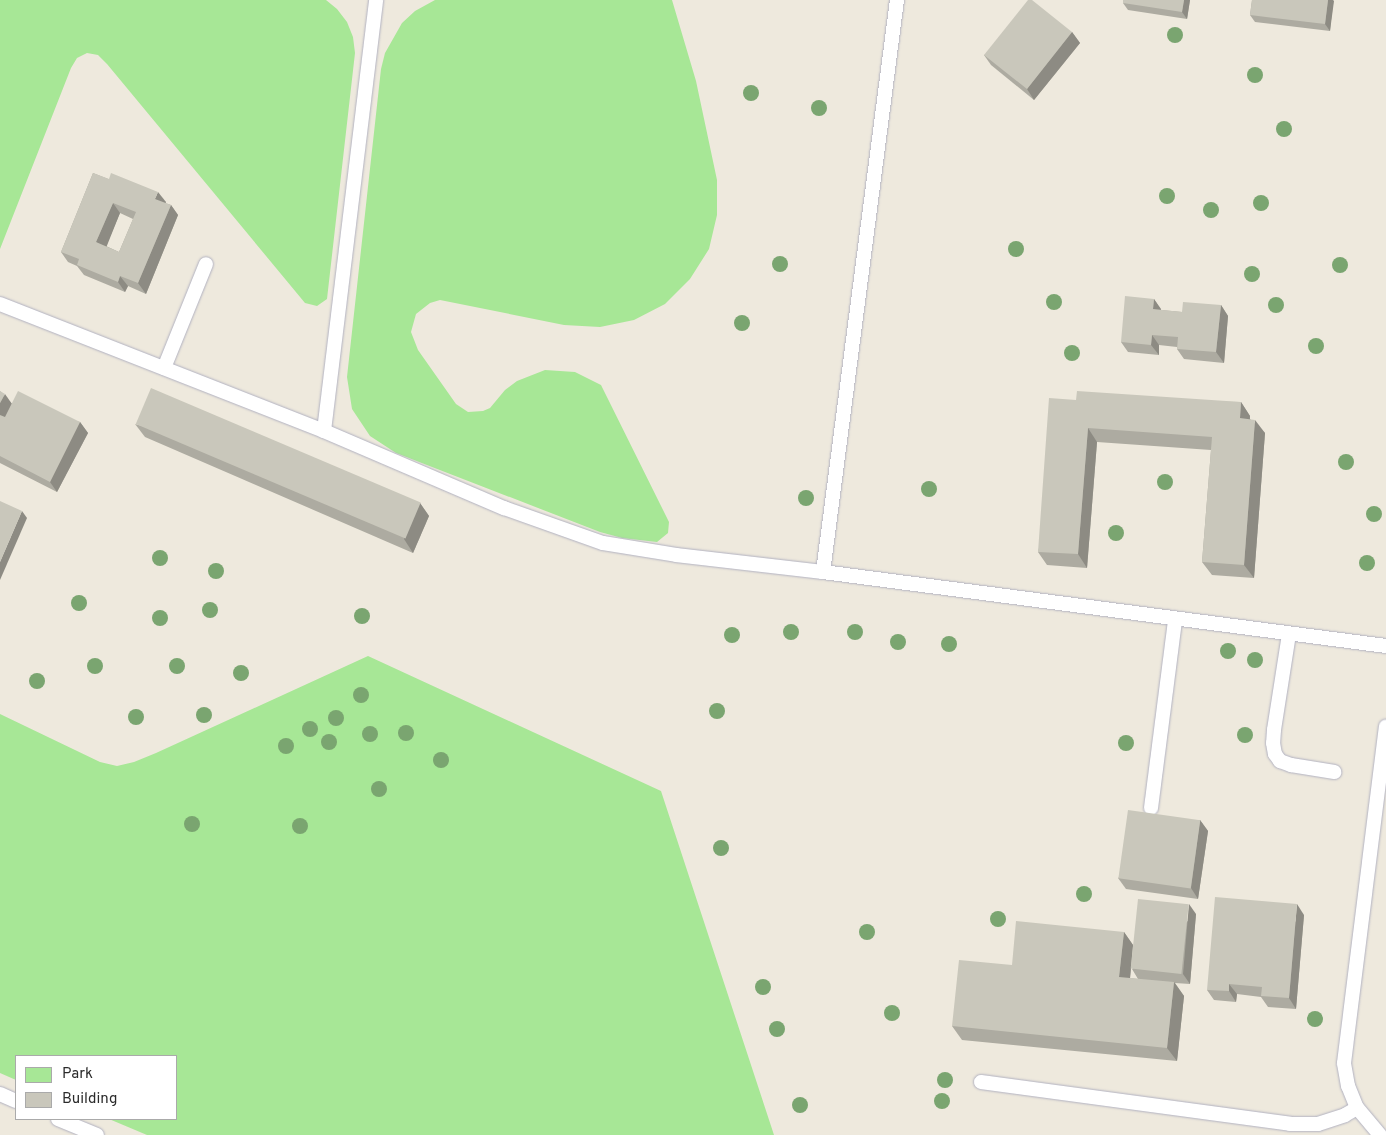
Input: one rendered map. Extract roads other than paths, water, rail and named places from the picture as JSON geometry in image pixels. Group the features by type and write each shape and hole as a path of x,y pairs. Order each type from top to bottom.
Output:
{"lane":[{"path":"324,431 376,0"},
{"path":"823,572 897,0"},
{"path":"164,368 206,264"},
{"path":"0,304 324,431 504,508 603,543 642,551 823,572 1175,620 1386,646"},
{"path":"1151,808 1175,620"},
{"path":"1289,634 1274,730 1273,743 1275,754 1280,761 1291,765 1334,772"},
{"path":"1380,1135 1357,1108 1348,1086 1344,1062 1345,1039 1386,727"},
{"path":"981,1082 1290,1124 1318,1124 1345,1115 1357,1108"},
{"path":"0,1094 15,1101"},
{"path":"60,1120 97,1135"}]}
